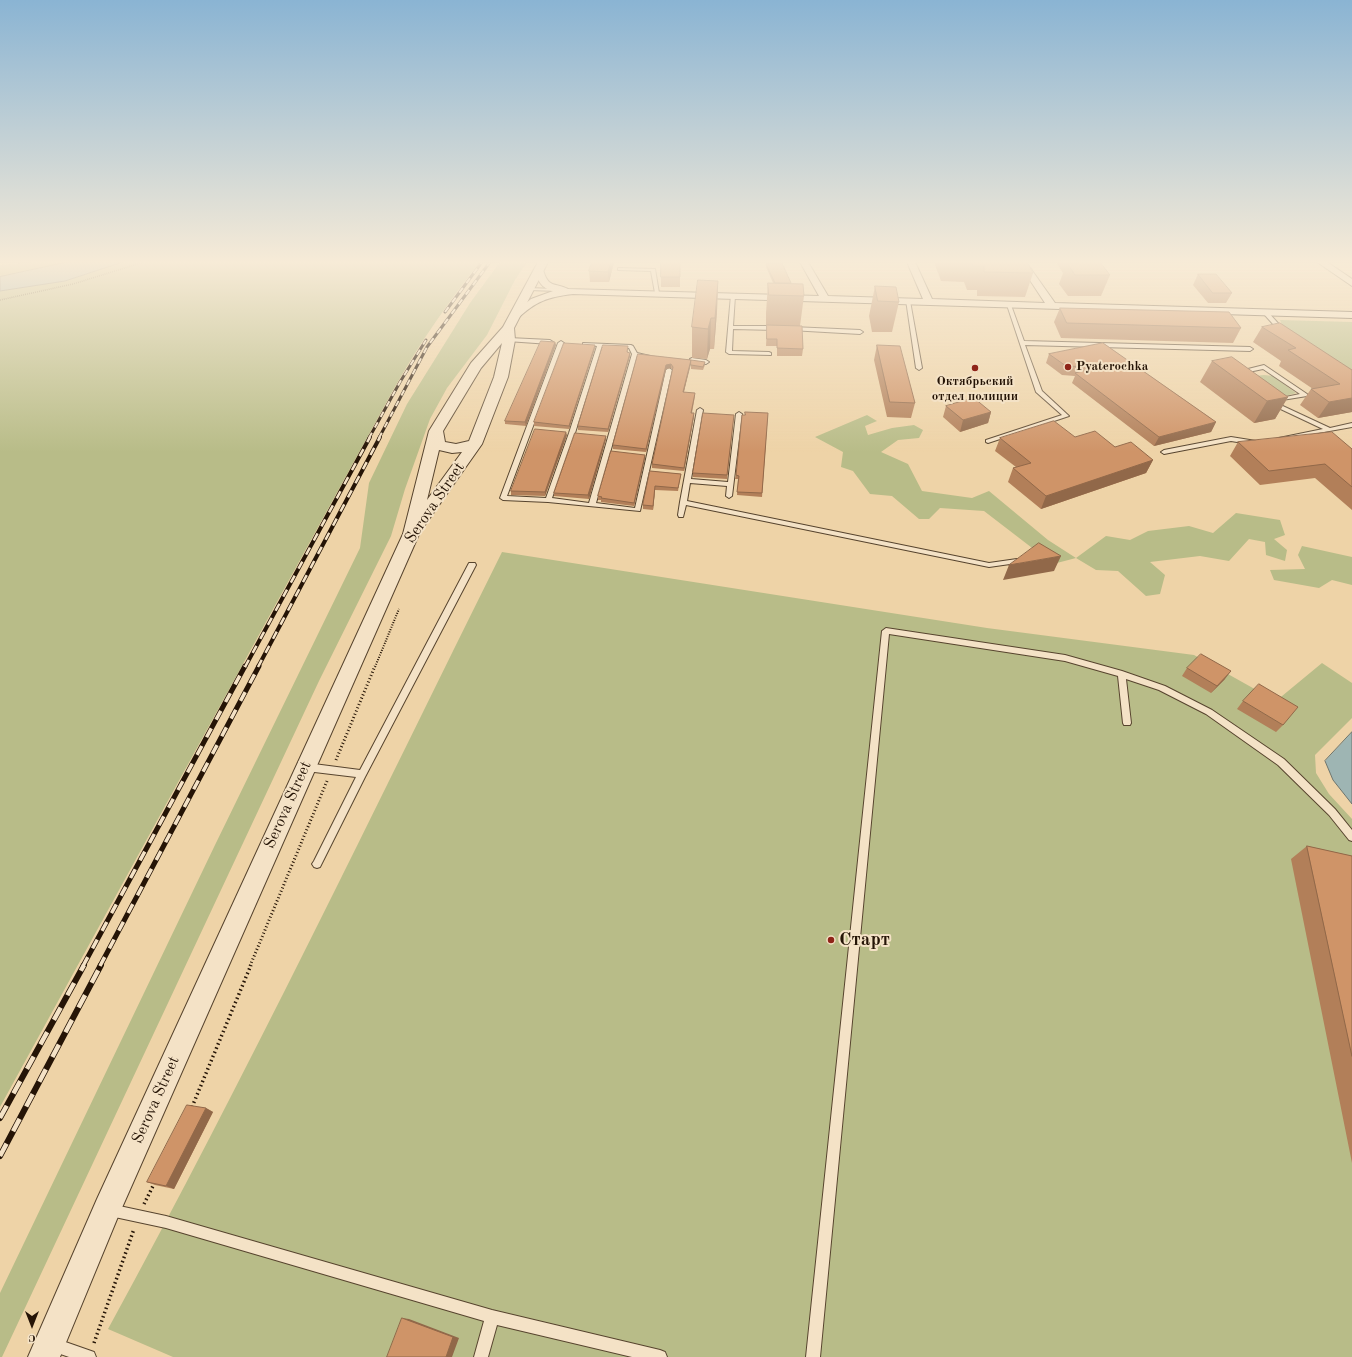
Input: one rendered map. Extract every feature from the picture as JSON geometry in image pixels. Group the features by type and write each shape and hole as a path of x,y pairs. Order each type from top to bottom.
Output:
{"street":[{"path":"411,534 436,431 476,366 512,325"},
{"name":"Serova Street","path":"46,1350 107,1209 411,534 475,444 501,377 510,328"},
{"path":"436,431 438,445 448,448 462,448 475,444"}],"lane":[{"path":"912,325 919,368"},
{"path":"988,441 1066,416 1039,392 1016,325"},
{"path":"1275,325 1291,338"},
{"path":"769,354 729,352 731,327 860,332"},
{"path":"510,328 569,344"},
{"path":"561,343 503,498 548,500 638,510 650,472 650,456 669,370"},
{"path":"1022,343 1250,349"},
{"path":"577,344 631,347 635,354 592,505"},
{"path":"548,500 572,433 600,345"},
{"path":"635,354 651,356"},
{"path":"682,359 706,362"},
{"path":"1236,377 1231,373 1264,367 1305,395 1270,402"},
{"path":"1265,398 1270,402 1328,429"},
{"path":"681,516 685,477 700,410"},
{"path":"729,496 738,414"},
{"path":"1274,440 1352,425"},
{"path":"530,429 537,430"},
{"path":"565,432 580,433"},
{"path":"604,436 611,436"},
{"path":"1164,452 1231,439 1259,443 1266,442"},
{"path":"607,451 614,452"},
{"path":"643,455 650,456"},
{"path":"685,477 731,484"},
{"path":"683,502 989,565 1017,561"},
{"path":"317,864 362,774 472,565"},
{"path":"813,1357 886,631 1065,658 1122,674 1162,688 1209,712 1281,762 1332,812 1352,837"},
{"path":"1122,674 1127,723"},
{"path":"305,767 362,774"},
{"path":"107,1209 166,1222 492,1317 660,1357"},
{"path":"481,1357 492,1317"},
{"path":"46,1350 89,1357"}],"path":[{"path":"190,1112 399,609"},
{"path":"89,1357 138,1216 159,1174"}],"green space":[{"path":"0,325 434,325 396,385 0,1107"},
{"path":"456,325 492,325 487,335 447,388 430,419 405,489 391,536 319,681 2,1357 0,1357 0,1293 215,845 360,548 369,483 407,404"},
{"path":"1282,325 1352,325 1352,376"},
{"path":"1264,375 1273,376 1296,393 1278,398 1246,377"},
{"path":"867,415 877,421 865,426 868,435 892,428 914,425 923,430 919,438 898,440 881,452 908,464 922,491 972,498 989,491 1048,540 1076,558 1053,564 984,511 940,508 929,519 919,519 892,496 870,494 853,471 841,467 843,452 815,437"},
{"path":"1236,513 1280,520 1285,535 1274,539 1287,550 1285,561 1266,555 1265,542 1249,539 1229,561 1200,556 1150,562 1165,575 1160,594 1146,596 1118,571 1096,570 1076,558 1106,536 1130,540 1148,531 1189,526 1213,533"},
{"path":"1302,546 1352,557 1352,585 1332,580 1319,588 1274,580 1270,570 1305,569 1298,555"},
{"name":"Старт","path":"502,552 987,628 1194,655 1276,701 1322,663 1352,683 1352,718 1315,755 1316,773 1329,794 1352,819 1352,1357 173,1357 108,1329 160,1233 260,1040"}],"water":[{"path":"1352,732 1352,804 1333,780 1325,761"}],"building":[{"path":"692,325 709,325 708,329 692,327"},
{"path":"767,325 802,326 803,349 777,348 777,339 767,339"},
{"path":"1148,325 1239,325 1241,328"},
{"path":"1284,325 1352,370 1352,398 1329,402 1311,389 1340,384 1288,350 1296,348 1262,327"},
{"path":"541,341 555,342 525,422 505,421"},
{"path":"564,343 595,345 569,426 534,422"},
{"path":"1103,343 1216,422 1159,437 1075,373 1097,367 1066,366 1049,354"},
{"path":"603,345 628,346 627,352 630,353 608,429 578,426"},
{"path":"877,345 900,346 915,403 890,402"},
{"path":"638,354 691,360 683,392 695,393 691,413 694,413 684,468 652,464 673,367 671,364 666,365 646,449 613,445"},
{"path":"1232,357 1288,397 1267,401 1212,361"},
{"path":"691,360 705,362 703,367 691,365"},
{"path":"974,398 991,412 963,420 946,406"},
{"path":"745,412 768,413 762,493 737,492 739,476 736,475 742,415 745,415"},
{"path":"703,413 734,415 727,475 693,473"},
{"path":"1054,421 1075,437 1095,431 1115,447 1131,442 1153,460 1046,496 1013,468 1031,463 1000,438"},
{"path":"535,429 566,432 545,492 511,491"},
{"path":"1332,432 1352,449 1352,487 1325,464 1269,471 1238,442"},
{"path":"575,433 606,436 588,495 554,493"},
{"path":"611,451 645,455 634,503 601,498 602,497 598,496"},
{"path":"650,471 681,474 678,488 655,486 653,506 643,505"},
{"path":"1039,543 1061,556 1009,565"},
{"path":"1201,654 1231,671 1217,686 1187,668"},
{"path":"1259,684 1298,707 1283,725 1243,701"},
{"path":"1307,846 1352,856 1352,1056"},
{"path":"187,1105 206,1108 166,1186 147,1182"},
{"path":"402,1318 453,1337 446,1357 387,1357"}],"railway":[{"path":"379,438 427,347 443,325"},
{"path":"369,438 400,382 426,340"},
{"path":"245,667 370,437"},
{"path":"258,667 380,437"},
{"path":"83,966 245,666"},
{"path":"100,966 259,666"},
{"path":"0,1118 84,965"},
{"path":"0,1156 101,965"}],"place":[{"name":"Pyaterochka","path":"1068,367"},
{"name":"Октябрьский отдел полиции","path":"975,368"},
{"name":"Старт","path":"831,940"}]}
